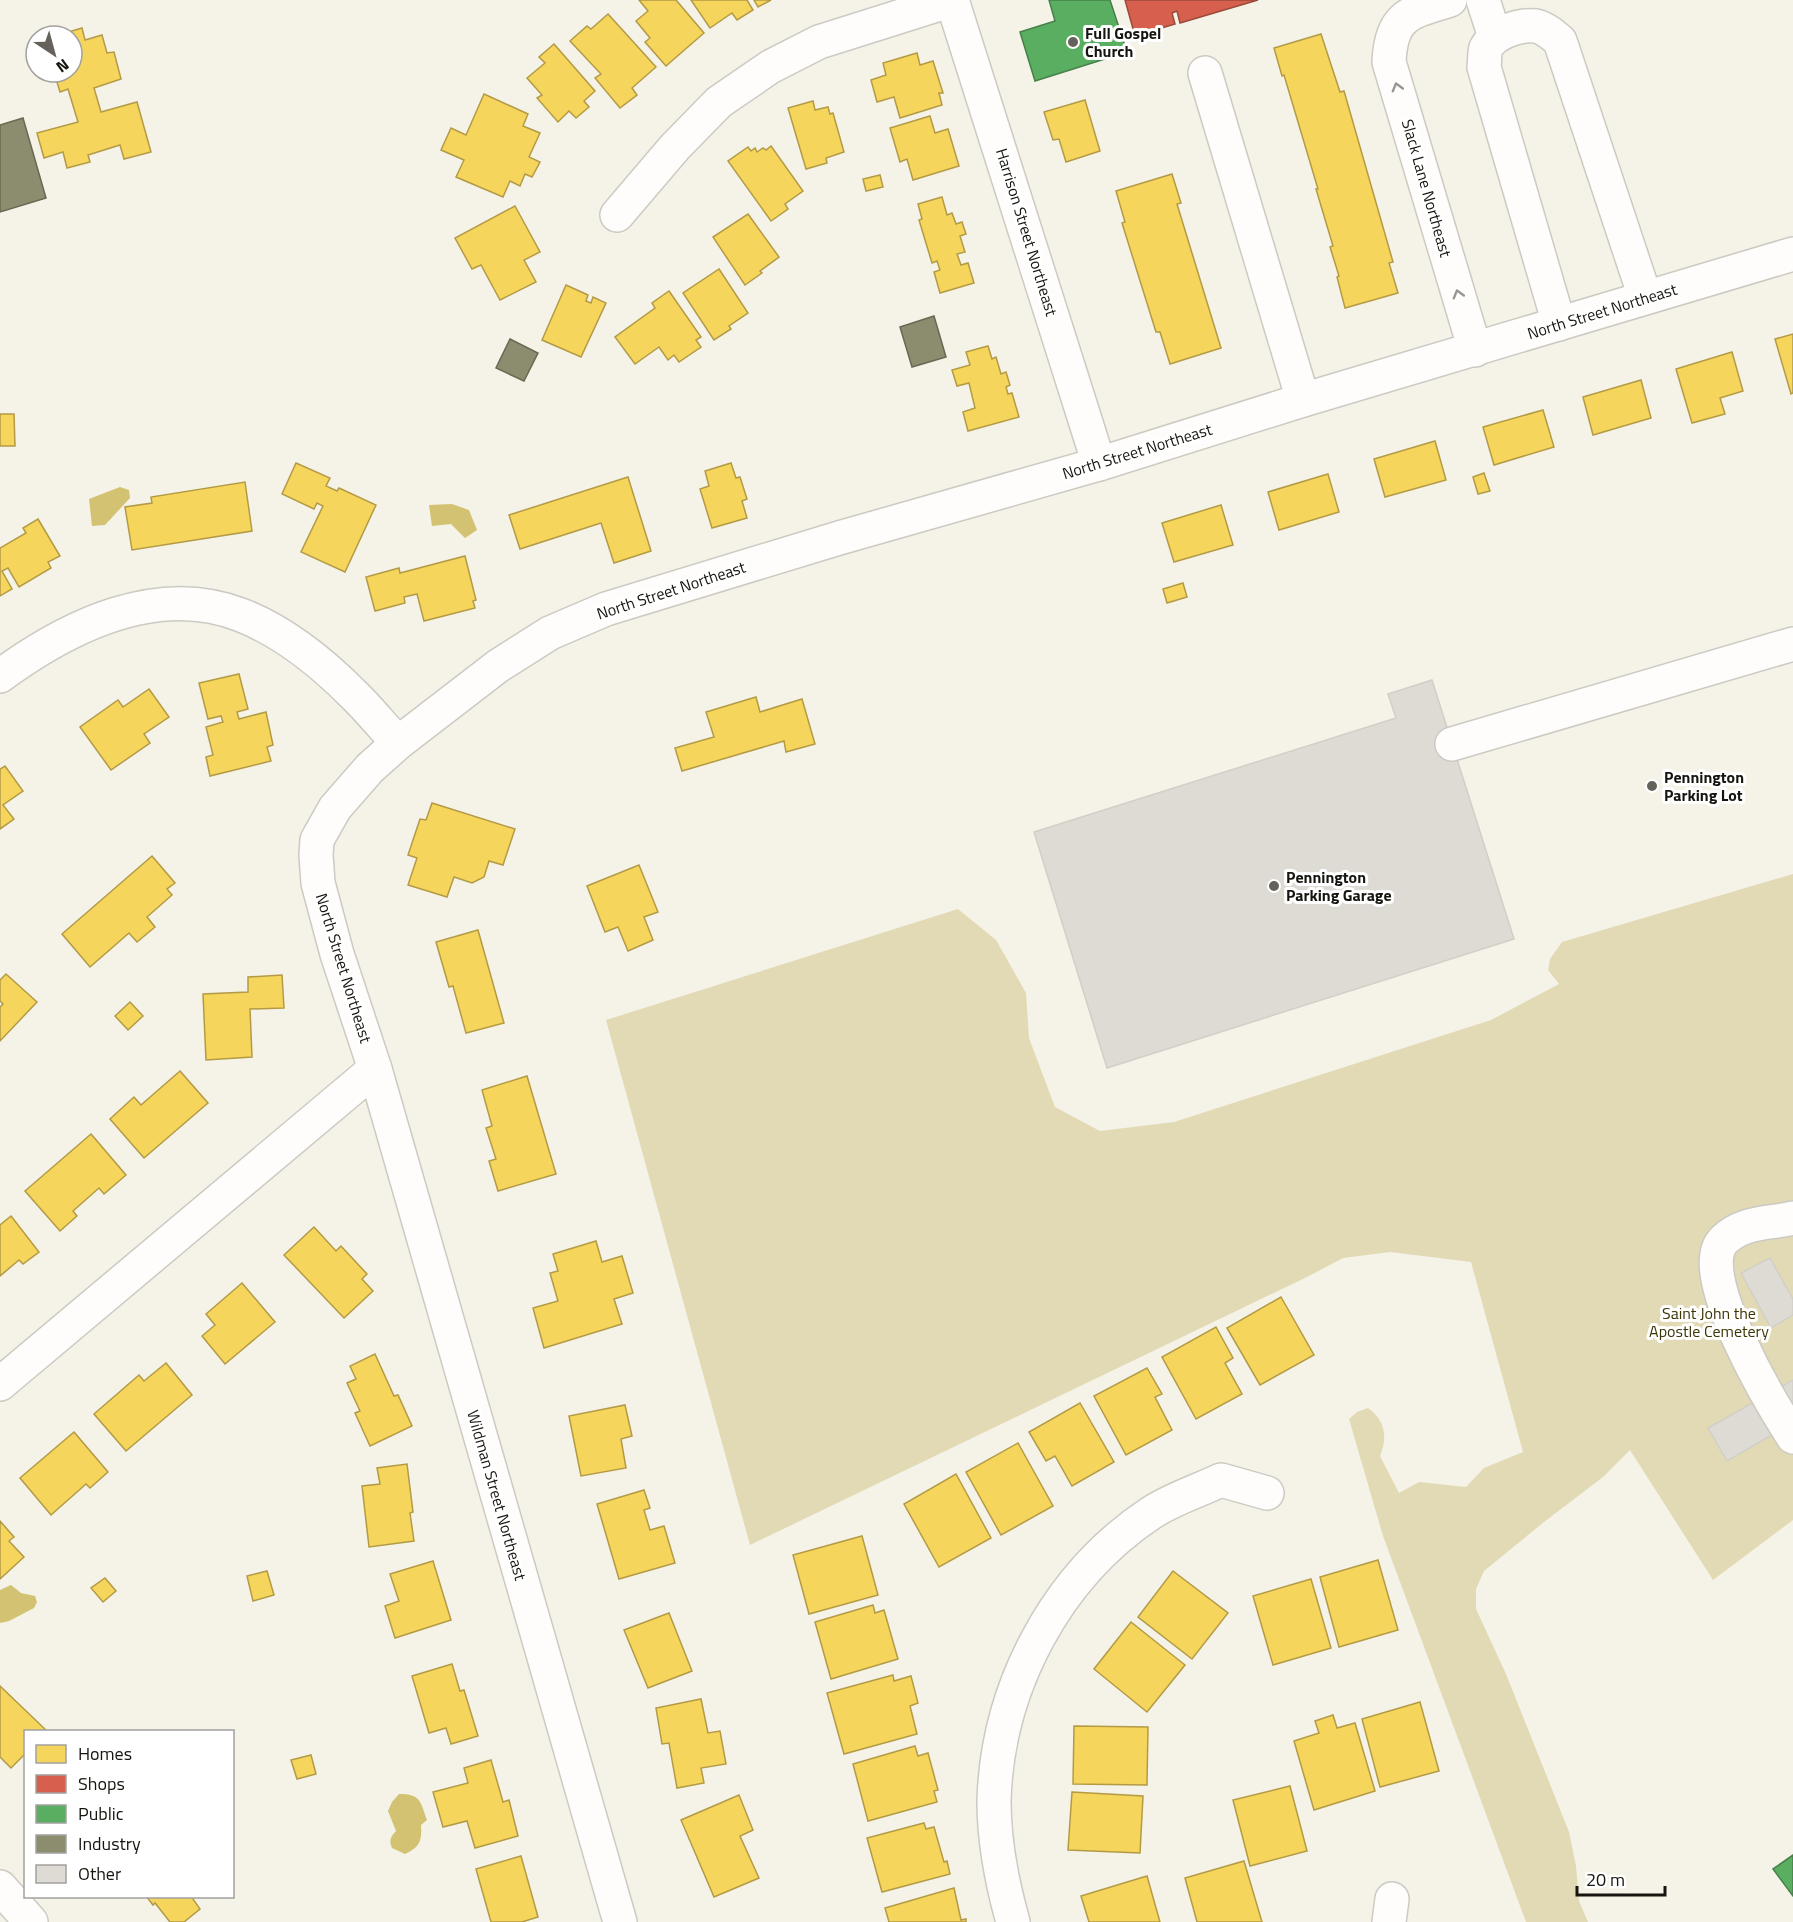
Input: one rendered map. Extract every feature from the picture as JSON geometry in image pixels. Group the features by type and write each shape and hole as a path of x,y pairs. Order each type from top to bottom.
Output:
{"street":[{"path":"617,215 675,147 719,102 770,67 819,42 952,0"},
{"name":"Harrison Street Northeast","path":"952,0 1099,464"},
{"name":"Slack Lane Northeast","path":"1450,0 1406,15 1397,27 1390,47 1389,62 1475,350"},
{"path":"1483,0 1495,37"},
{"path":"1559,324 1484,67 1486,50 1495,37 1521,28 1536,26 1560,40 1645,297"},
{"path":"1205,73 1303,400"},
{"name":"North Street Northeast","path":"375,1069 337,954 318,883 317,840 335,808 370,768 398,743 498,666 550,633 606,609 838,538 1099,464 1303,400 1793,254"},
{"path":"0,676 60,637 108,616 149,606 182,604 211,606 241,615 267,628 309,655 352,693 398,743"},
{"path":"1452,744 1793,644"},
{"path":"0,1384 375,1069"},
{"name":"Wildman Street Northeast","path":"375,1069 620,1922"},
{"path":"1793,1218 1742,1227 1721,1242 1717,1253 1720,1289 1730,1319 1742,1346 1793,1437"},
{"path":"1013,1922 997,1852 994,1802 999,1750 1010,1705 1026,1659 1051,1615 1088,1568 1115,1540 1152,1512 1221,1480 1267,1493"},
{"path":"3,1896 32,1922"}],"green space":[{"name":"Saint John the Apostle Cemetery","path":"1793,874 1793,1520 1713,1580 1630,1450 1603,1477 1484,1571 1476,1589 1476,1609 1506,1674 1569,1832 1576,1866 1579,1901 1588,1922 1526,1922 1383,1536 1349,1419 1357,1412 1368,1408 1378,1418 1384,1436 1380,1456 1399,1493 1419,1482 1466,1487 1484,1468 1523,1452 1471,1262 1390,1252 1343,1258 750,1545 606,1020 958,909 996,940 1026,993 1029,1038 1055,1107 1100,1131 1174,1122 1491,1020 1559,984 1548,970 1550,959 1562,942"}],"shaded area":[{"path":"120,487 129,490 130,498 105,525 92,526 89,499"},
{"path":"452,504 469,510 477,530 465,538 451,524 432,526 429,505"},
{"path":"11,1585 21,1593 35,1596 37,1602 34,1608 9,1621 0,1623 0,1590"},
{"path":"399,1794 416,1797 427,1820 421,1825 419,1843 405,1854 392,1848 391,1843 391,1837 396,1831 388,1811"}],"building: Homes":[{"path":"639,0 676,0 704,33 666,66 645,42 650,38 636,21 648,11"},
{"path":"691,0 747,0 753,10 737,20 732,13 710,28"},
{"path":"754,0 771,0 758,7"},
{"path":"608,14 656,67 632,88 637,95 620,108 595,78 601,74 570,41 587,26 591,29"},
{"path":"1321,34 1340,92 1344,91 1393,262 1389,263 1398,293 1345,308 1337,277 1339,276 1330,247 1333,246 1316,189 1318,189 1274,48"},
{"path":"102,35 107,53 114,52 121,79 94,88 101,112 137,102 151,152 124,159 120,145 88,155 90,162 67,168 63,152 44,158 37,133 78,122 68,89 60,92 58,84 84,84 84,36 85,40"},
{"path":"554,44 595,91 584,101 589,107 576,118 569,111 558,122 537,98 542,95 527,78 545,63 539,57"},
{"path":"917,53 920,65 933,61 943,93 939,93 942,105 900,118 894,97 877,102 871,80 886,75 883,63"},
{"path":"484,94 528,114 523,126 540,133 529,157 540,162 532,177 525,174 520,186 510,181 503,197 456,177 464,160 441,150 451,128 466,135"},
{"path":"1085,100 1100,151 1066,162 1059,139 1053,140 1044,112"},
{"path":"813,101 815,110 828,107 830,114 833,113 844,152 826,158 827,163 806,169 788,108"},
{"path":"930,116 935,133 948,129 959,166 913,180 907,159 900,162 890,128"},
{"path":"771,146 803,191 785,204 788,209 771,221 728,161 748,147 751,151 755,148 757,152"},
{"path":"1172,174 1181,203 1177,204 1221,348 1170,364 1160,332 1156,332 1122,223 1125,222 1116,191"},
{"path":"880,175 883,187 866,191 863,179"},
{"path":"942,197 947,215 952,213 956,224 962,222 966,234 960,236 965,252 957,254 961,265 968,263 974,283 940,293 934,272 940,270 937,261 932,263 919,220 922,219 918,204"},
{"path":"515,206 540,252 524,260 536,282 500,300 481,265 472,269 455,238"},
{"path":"748,214 779,257 745,285 713,237"},
{"path":"719,269 748,313 729,326 731,329 714,340 683,293"},
{"path":"566,285 588,295 586,301 591,303 593,297 606,303 581,357 542,340"},
{"path":"669,291 701,337 696,340 701,347 679,362 674,355 668,360 659,347 635,364 615,337 655,308 652,303"},
{"path":"1793,334 1793,393 1791,394 1775,339"},
{"path":"988,346 992,359 996,357 1001,374 1006,372 1010,385 1006,387 1008,394 1012,393 1019,417 968,431 963,412 975,408 969,383 957,386 952,370 970,365 966,352"},
{"path":"1732,352 1743,391 1720,398 1725,414 1692,423 1676,369"},
{"path":"1641,380 1651,418 1593,435 1583,397"},
{"path":"1543,410 1554,447 1494,465 1483,427"},
{"path":"0,414 14,414 15,446 0,446"},
{"path":"1435,441 1446,480 1385,497 1374,459"},
{"path":"296,463 330,478 326,486 337,491 339,488 376,505 345,572 301,552 323,506 317,503 314,509 282,494"},
{"path":"731,463 736,478 740,477 747,499 742,501 747,518 712,528 700,489 709,486 705,471"},
{"path":"1484,473 1490,491 1478,494 1473,477"},
{"path":"1328,474 1339,512 1279,530 1268,492"},
{"path":"628,477 651,551 614,563 601,523 520,549 509,515"},
{"path":"245,482 252,531 132,550 125,507 152,503 151,497"},
{"path":"1221,505 1233,545 1174,562 1162,523"},
{"path":"38,519 60,556 48,562 51,568 19,587 8,568 2,571 12,589 0,596 0,548 26,533 23,528"},
{"path":"465,556 476,600 473,601 475,608 424,621 417,594 404,597 405,603 375,611 366,577 399,568 400,573"},
{"path":"1183,583 1187,597 1167,603 1163,589"},
{"path":"239,674 248,709 237,712 239,719 266,712 273,745 267,747 271,761 210,776 206,757 213,755 206,727 223,722 221,716 208,719 199,683"},
{"path":"149,689 169,717 144,734 150,743 111,770 80,727 118,700 123,707"},
{"path":"756,697 760,712 802,699 815,744 786,752 784,741 682,771 675,748 714,737 706,712"},
{"path":"5,766 23,791 3,805 14,819 0,829 0,769"},
{"path":"432,803 515,829 503,865 489,861 484,877 472,883 454,877 447,897 408,885 417,858 408,855 420,819 426,820"},
{"path":"152,856 175,883 167,889 172,895 147,917 155,927 137,942 129,933 90,967 62,934"},
{"path":"639,865 658,912 644,917 653,940 628,951 618,927 605,932 587,886"},
{"path":"478,930 504,1023 466,1033 453,986 449,987 436,942"},
{"path":"6,974 37,1002 0,1041 0,1007 3,1004 0,1001 0,980"},
{"path":"282,975 284,1008 250,1009 252,1057 206,1060 203,994 248,992 248,977"},
{"path":"130,1002 143,1016 128,1030 115,1016"},
{"path":"180,1071 208,1103 144,1158 110,1119 134,1097 141,1105"},
{"path":"527,1076 556,1174 498,1191 489,1161 496,1159 486,1128 492,1126 482,1090"},
{"path":"91,1134 126,1175 104,1194 99,1188 73,1211 77,1216 60,1231 25,1191"},
{"path":"11,1216 39,1252 23,1264 19,1260 0,1276 0,1225"},
{"path":"314,1227 336,1251 341,1246 367,1274 362,1279 373,1291 344,1318 284,1255"},
{"path":"596,1241 602,1262 622,1256 633,1293 614,1299 622,1324 544,1348 533,1308 558,1301 550,1273 558,1271 553,1254"},
{"path":"242,1283 275,1322 225,1364 202,1336 215,1325 206,1314"},
{"path":"1281,1297 1314,1355 1260,1385 1227,1328"},
{"path":"1216,1327 1233,1358 1225,1363 1242,1394 1196,1419 1162,1357"},
{"path":"375,1354 394,1396 398,1395 412,1426 370,1446 355,1413 360,1411 347,1383 356,1379 350,1366"},
{"path":"166,1363 192,1395 126,1451 94,1414 139,1375 144,1381"},
{"path":"1147,1368 1162,1394 1155,1397 1172,1430 1126,1455 1094,1396"},
{"path":"1080,1403 1114,1462 1072,1486 1055,1456 1046,1461 1029,1432"},
{"path":"625,1405 632,1436 621,1439 626,1468 581,1476 569,1416"},
{"path":"74,1432 108,1472 90,1488 86,1484 51,1515 20,1478"},
{"path":"1018,1443 1053,1506 1001,1535 966,1472"},
{"path":"407,1464 414,1541 369,1547 362,1486 380,1484 377,1468"},
{"path":"956,1474 991,1538 939,1567 904,1504"},
{"path":"644,1490 650,1508 644,1510 650,1530 664,1526 675,1563 619,1579 597,1504"},
{"path":"0,1521 14,1537 9,1541 24,1557 0,1579"},
{"path":"862,1536 878,1595 809,1614 793,1555"},
{"path":"1378,1560 1398,1630 1339,1647 1320,1577"},
{"path":"433,1561 451,1620 395,1638 385,1606 399,1601 390,1574"},
{"path":"267,1571 274,1595 253,1601 247,1576"},
{"path":"1173,1571 1228,1613 1192,1659 1138,1617"},
{"path":"105,1578 116,1591 103,1602 91,1588"},
{"path":"1311,1579 1331,1648 1273,1665 1253,1596"},
{"path":"873,1605 875,1613 884,1610 898,1659 831,1679 815,1622"},
{"path":"669,1613 692,1671 648,1688 624,1630"},
{"path":"1131,1622 1185,1665 1147,1712 1094,1669"},
{"path":"452,1664 460,1691 464,1690 478,1736 451,1744 446,1728 429,1733 412,1676"},
{"path":"893,1675 894,1681 911,1676 918,1703 910,1706 917,1734 844,1754 827,1693"},
{"path":"0,1686 46,1730 24,1730 24,1755 11,1768 0,1757"},
{"path":"701,1699 708,1733 720,1731 726,1764 701,1768 704,1783 677,1788 669,1743 662,1744 656,1708"},
{"path":"1420,1702 1439,1771 1380,1787 1362,1719"},
{"path":"1333,1715 1337,1728 1355,1723 1375,1791 1314,1810 1294,1741 1319,1733 1315,1721"},
{"path":"1074,1726 1148,1727 1147,1785 1073,1784"},
{"path":"915,1746 918,1756 928,1753 938,1790 934,1791 937,1802 868,1821 853,1764"},
{"path":"311,1755 316,1774 297,1779 291,1760"},
{"path":"491,1760 503,1802 509,1800 518,1836 475,1848 467,1821 443,1827 433,1792 468,1783 464,1768"},
{"path":"1290,1786 1307,1851 1250,1866 1233,1800"},
{"path":"1072,1792 1143,1796 1140,1853 1068,1850"},
{"path":"739,1795 753,1830 740,1836 759,1878 714,1897 681,1820"},
{"path":"924,1823 926,1829 934,1827 944,1862 947,1861 950,1874 882,1892 867,1838"},
{"path":"521,1856 538,1917 522,1922 491,1922 476,1869"},
{"path":"1244,1861 1262,1922 1197,1922 1185,1878"},
{"path":"1147,1876 1160,1922 1089,1922 1081,1896"},
{"path":"954,1888 961,1920 966,1919 966,1922 889,1922 885,1908"},
{"path":"148,1898 192,1898 200,1909 184,1922 170,1922 155,1903 153,1905"}],"building: Shops":[{"path":"1125,0 1258,0 1180,23 1177,11 1172,13 1175,24 1135,36"}],"building: Public":[{"name":"Full Gospel Church","path":"1049,0 1110,0 1127,52 1035,81 1020,32 1055,21"},
{"path":"1793,1855 1793,1896 1773,1869"}],"building: Industry":[{"path":"23,118 46,198 0,212 0,125"},
{"path":"934,316 946,357 912,367 900,327"},
{"path":"510,339 538,353 524,381 496,368"}],"building: Other":[{"name":"Pennington Parking Garage","path":"1432,680 1514,939 1107,1068 1034,832 1396,718 1388,694"},
{"path":"1770,1258 1793,1299 1793,1315 1771,1328 1741,1273"},
{"path":"1793,1380 1793,1423 1727,1461 1708,1428"}],"place":[{"name":"Full Gospel Church","path":"1073,42"},
{"name":"Pennington Parking Lot","path":"1652,786"},
{"name":"Pennington Parking Garage","path":"1274,886"}]}
